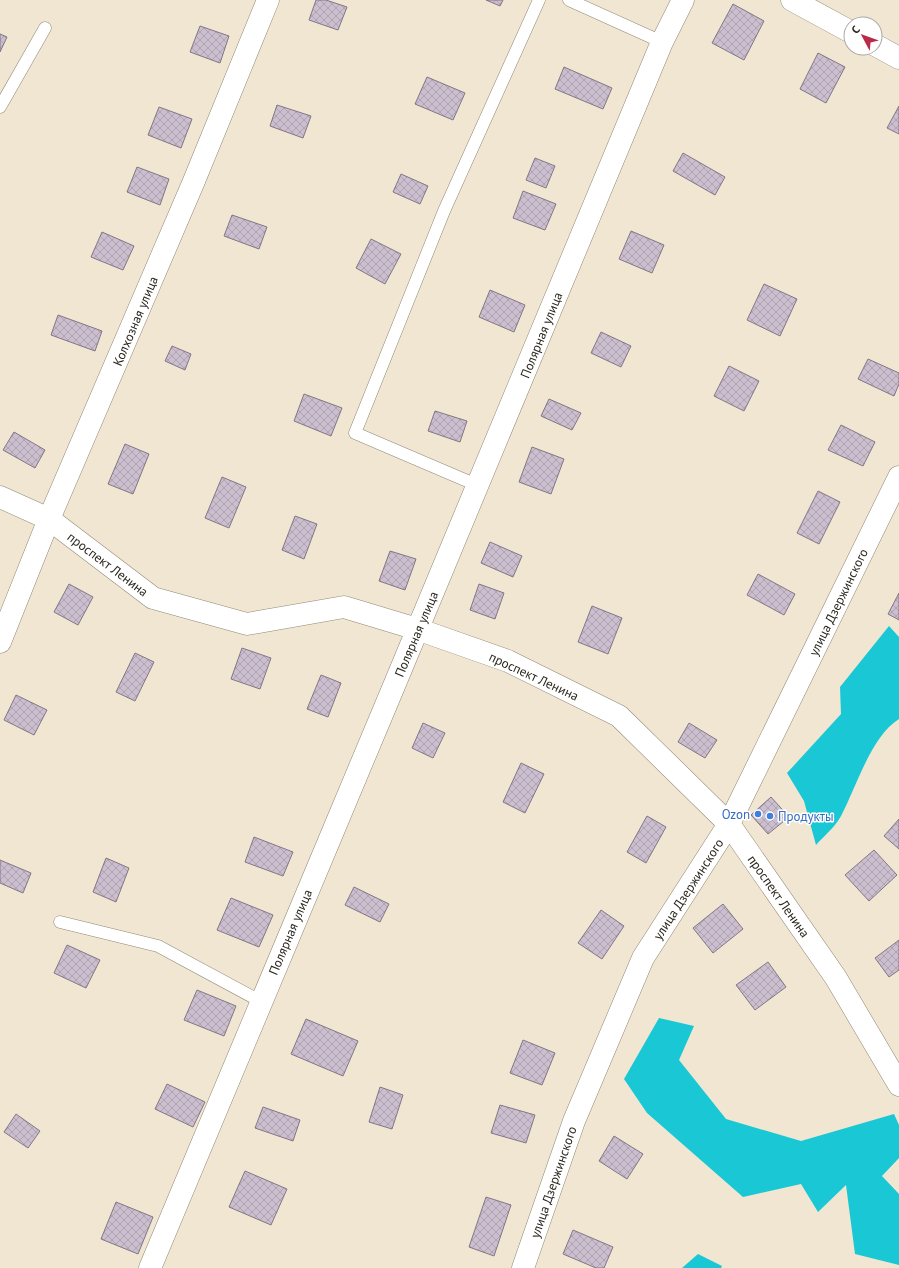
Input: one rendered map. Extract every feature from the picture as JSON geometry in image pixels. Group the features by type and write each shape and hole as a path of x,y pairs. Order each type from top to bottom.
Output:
{"street":[{"name":"Колхозная улица","path":"0,642 49,519 191,189 268,0"},
{"name":"Полярная улица","path":"150,1268 417,629 479,486 662,42 683,0"},
{"path":"792,0 843,28"},
{"path":"883,49 899,58"},
{"name":"улица Дзержинского","path":"523,1268 574,1121 643,958 729,824 899,477"},
{"name":"проспект Ленина","path":"0,497 49,519 153,598 247,624 344,606 417,629 508,661 618,716 729,824 836,978 899,1085"}],"lane":[{"path":"479,486 355,433 444,211 539,0"},
{"path":"569,0 662,42"},
{"path":"0,106 45,28"},
{"path":"60,922 158,946 262,1002"}],"water":[{"path":"889,626 899,637 899,719 880,737 865,763 839,820 816,845 804,801 787,773 841,714 840,687"},
{"path":"659,1018 694,1026 679,1060 726,1119 801,1141 894,1114 899,1125 899,1158 882,1176 899,1194 899,1265 855,1254 846,1185 818,1212 801,1184 743,1197 647,1113 624,1079"},
{"path":"698,1254 722,1266 721,1268 682,1268"}],"building":[{"path":"316,0 326,0 347,7 338,30 309,20"},
{"path":"486,0 503,0 500,6"},
{"path":"733,4 764,21 744,60 712,43"},
{"path":"200,26 229,36 220,63 190,52"},
{"path":"0,34 7,37 0,52"},
{"path":"818,53 845,67 826,103 800,89"},
{"path":"564,67 612,88 603,109 555,89"},
{"path":"427,77 465,93 453,120 415,104"},
{"path":"277,105 311,116 303,138 270,126"},
{"path":"899,106 899,134 887,128"},
{"path":"159,107 192,119 181,148 148,135"},
{"path":"683,153 725,177 715,195 673,171"},
{"path":"535,158 555,166 546,188 526,180"},
{"path":"137,167 169,179 160,205 127,192"},
{"path":"401,174 428,186 420,204 393,192"},
{"path":"523,191 556,204 545,230 513,218"},
{"path":"232,215 267,227 259,249 224,236"},
{"path":"631,231 664,245 652,273 619,259"},
{"path":"102,232 134,246 123,270 91,257"},
{"path":"371,239 401,254 385,284 356,268"},
{"path":"764,284 797,299 780,336 747,320"},
{"path":"490,290 525,305 514,332 479,317"},
{"path":"58,315 102,331 95,351 51,335"},
{"path":"601,332 631,346 621,367 591,353"},
{"path":"172,346 191,354 185,370 165,361"},
{"path":"868,359 899,373 899,384 894,396 858,379"},
{"path":"729,366 759,381 744,411 714,396"},
{"path":"304,394 342,408 331,436 294,421"},
{"path":"549,399 581,413 572,430 541,416"},
{"path":"435,411 467,421 460,442 428,431"},
{"path":"841,425 875,442 863,466 828,450"},
{"path":"14,432 45,450 35,468 3,450"},
{"path":"125,444 149,454 133,494 108,484"},
{"path":"532,447 564,459 551,494 519,482"},
{"path":"222,477 246,487 229,528 205,518"},
{"path":"818,491 840,502 819,544 797,533"},
{"path":"295,516 317,524 304,559 282,550"},
{"path":"490,542 522,556 513,577 481,563"},
{"path":"390,551 416,559 405,590 379,581"},
{"path":"758,574 795,594 784,615 747,595"},
{"path":"69,584 93,597 78,625 54,612"},
{"path":"479,584 504,593 495,619 470,610"},
{"path":"899,593 899,620 888,614"},
{"path":"592,606 622,618 608,654 578,642"},
{"path":"242,648 271,658 260,689 231,679"},
{"path":"135,653 154,662 135,701 116,692"},
{"path":"321,675 341,683 328,717 307,709"},
{"path":"16,695 47,710 34,735 4,720"},
{"path":"423,723 445,733 433,758 412,748"},
{"path":"689,723 717,740 705,758 678,742"},
{"path":"521,763 544,774 525,813 503,802"},
{"name":"Продукты","path":"771,797 789,817 768,834 751,815"},
{"path":"647,816 666,827 646,863 627,852"},
{"path":"899,819 899,849 884,836"},
{"path":"254,837 293,852 283,876 245,862"},
{"path":"874,850 897,875 869,901 845,875"},
{"path":"106,858 129,868 116,902 93,892"},
{"path":"0,860 31,873 23,893 0,883"},
{"path":"354,887 389,904 380,922 345,905"},
{"path":"231,898 273,915 259,947 217,930"},
{"path":"723,904 743,929 713,953 693,928"},
{"path":"601,910 624,926 602,959 578,943"},
{"path":"899,940 899,970 889,977 875,958"},
{"path":"67,945 100,960 86,988 54,973"},
{"path":"768,962 786,987 755,1010 736,985"},
{"path":"197,990 236,1006 224,1036 184,1020"},
{"path":"306,1019 358,1041 343,1076 291,1054"},
{"path":"523,1040 555,1053 542,1085 510,1073"},
{"path":"167,1084 205,1102 193,1127 155,1109"},
{"path":"380,1087 403,1095 392,1129 369,1122"},
{"path":"500,1105 535,1115 526,1143 491,1133"},
{"path":"263,1107 300,1120 293,1141 255,1128"},
{"path":"16,1114 40,1131 28,1148 4,1132"},
{"path":"614,1136 643,1154 627,1179 599,1161"},
{"path":"245,1171 287,1189 271,1225 229,1207"},
{"path":"486,1197 511,1205 494,1256 469,1247"},
{"path":"116,1202 153,1217 138,1254 101,1239"},
{"path":"573,1230 613,1247 604,1268 596,1268 563,1254"}],"place":[{"name":"Ozon","path":"758,814"},
{"name":"Продукты","path":"770,816"}]}
